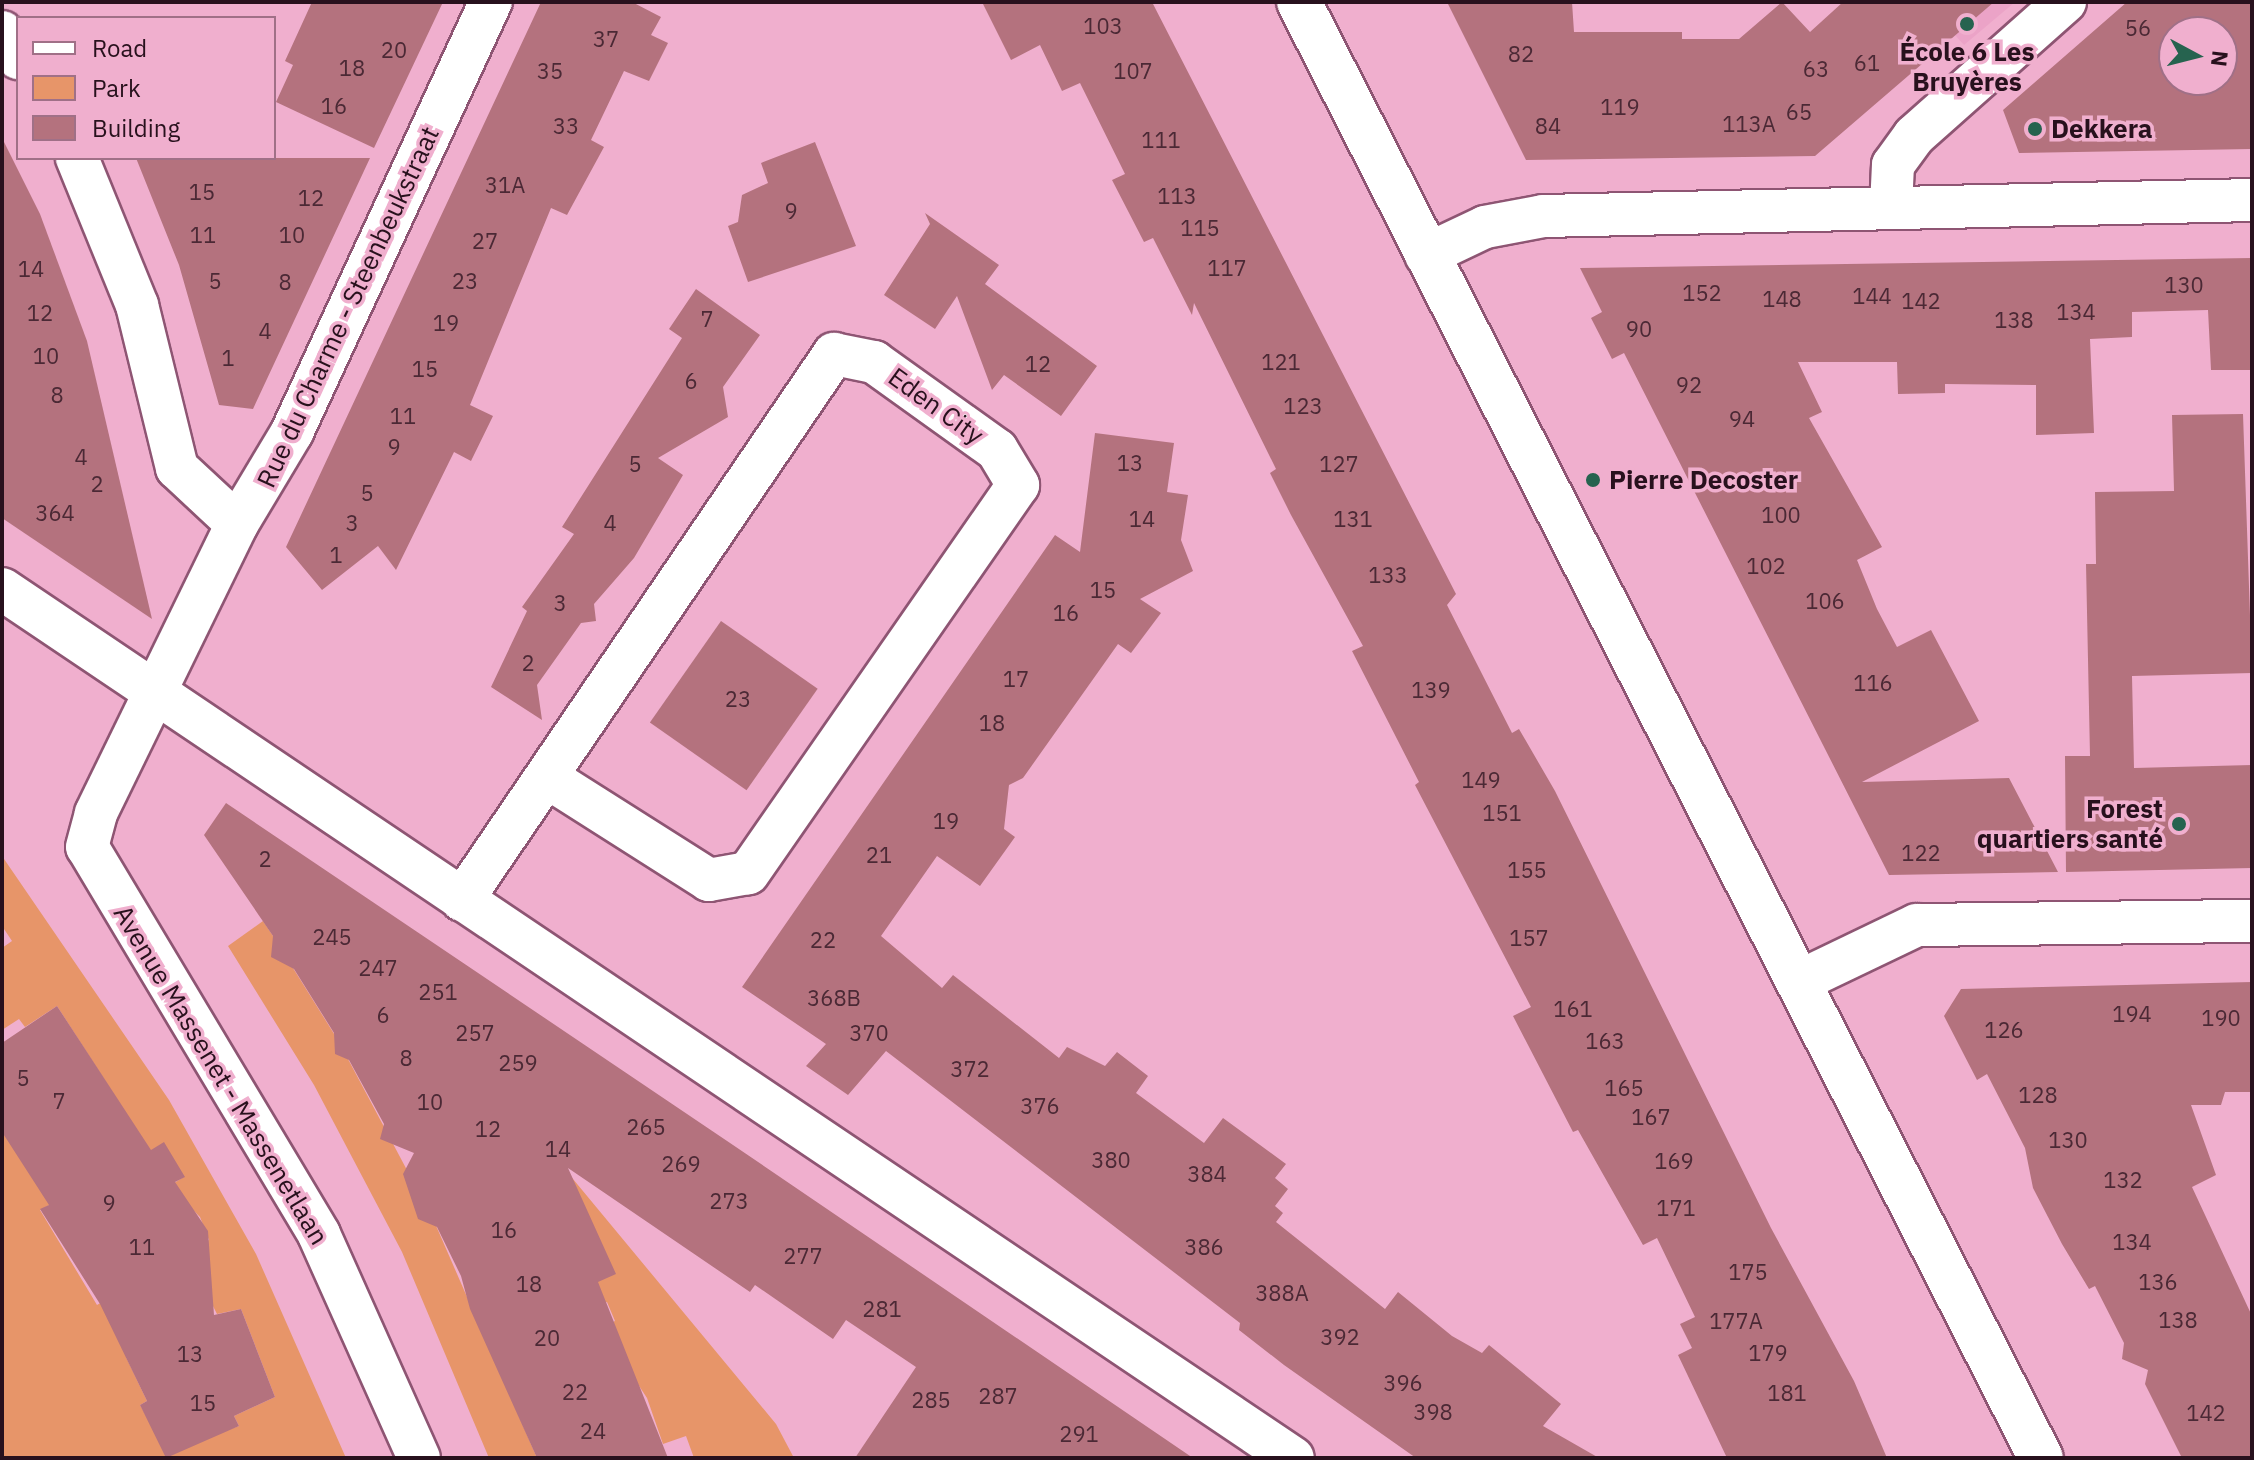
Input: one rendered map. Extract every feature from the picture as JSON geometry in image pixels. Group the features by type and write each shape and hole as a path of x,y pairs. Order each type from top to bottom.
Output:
{"street":[{"name":"Rue du Charme - Steenbeukstraat","path":"155,694 237,524 292,432 491,2"},
{"path":"1299,2 1426,255 1802,980 2041,1458"},
{"path":"1891,207 1893,165 1914,136 2065,2"},
{"path":"2,32 16,55"},
{"path":"78,160 137,305 177,468 237,524"},
{"path":"1426,255 1485,227 1543,216 2252,200"},
{"name":"Eden City","path":"462,900 834,354 874,362 997,450 1018,485 748,873 709,880 547,777"},
{"path":"2,589 1293,1458"},
{"name":"Avenue Massenet - Massenetlaan","path":"155,694 96,813 87,847 319,1234 419,1458"},
{"path":"1802,980 1917,925 2252,921"}],"shaded area":[{"name":"École 6 Les Bruyères","path":"1925,2 2015,2 1964,45"}],"green space":[{"path":"2,856 169,1100 256,1254 346,1458 2,1458 2,1132 115,1096 57,1006 25,1027 19,1019 2,1030 2,948 12,941 2,926","holes":["119,1168 184,1177 169,1186 200,1217 209,1240 97,1305 40,1210","212,1304 217,1314 241,1309 275,1397 234,1416 239,1426 166,1452 140,1405 147,1401 126,1357"]},
{"path":"263,921 275,939 273,957 288,960 336,1037 336,1052 348,1059 434,1221 537,1458 489,1458 402,1252 314,1085 228,946"},
{"path":"568,1173 776,1424 794,1458 694,1458 686,1436 663,1444 647,1398 601,1328 615,1321 607,1302 593,1308"}],"building":[{"path":"312,2 443,2 374,148 276,102 293,65 285,61"},
{"path":"541,2 632,2 661,17 651,35 668,43 649,81 624,71 591,140 604,147 567,215 551,208 470,405 493,416 471,461 454,452 396,570 378,546 322,590 286,547"},
{"path":"982,2 1152,2 1456,594 1447,605 1512,733 1519,729 1555,791 1771,1228 1854,1381 1887,1458 1727,1458 1678,1355 1692,1348 1680,1324 1695,1317 1657,1238 1643,1245 1578,1130 1573,1132 1513,1016 1531,1007 1415,785 1419,782 1352,651 1363,646 1270,473 1276,469 1194,303 1192,315 1153,238 1144,242 1112,180 1125,174 1080,83 1062,91 1040,45 1011,60"},
{"path":"1447,2 1572,2 1574,32 1682,32 1682,39 1739,39 1782,2 1810,32 1843,2 1994,2 1815,156 1526,160"},
{"path":"2127,2 2252,2 2252,149 2019,153 2003,110"},
{"path":"2,138 40,214 87,341 152,619 2,518"},
{"path":"815,142 856,246 748,282 728,226 738,222 742,195 768,183 761,163"},
{"path":"370,158 253,409 219,405 179,265 137,160"},
{"path":"925,213 999,265 985,284 1097,366 1061,416 1004,375 992,390 957,296 935,329 884,295 930,224"},
{"path":"2252,258 2252,370 2211,370 2208,310 2132,312 2132,337 2090,339 2094,433 2036,435 2036,385 1945,384 1945,393 1898,394 1897,362 1798,362 1822,412 1809,418 1882,547 1857,560 1877,609 1897,647 1931,630 1979,721 1862,782 2009,778 2058,872 1889,875 1624,353 1612,359 1591,318 1602,312 1580,268"},
{"path":"696,289 760,335 723,387 728,417 658,458 683,475 634,558 594,604 596,621 581,623 537,685 542,720 491,687 527,611 522,607 574,534 562,527 682,338 669,329"},
{"path":"2243,414 2252,673 2132,676 2134,768 2252,765 2252,868 2066,872 2065,756 2090,756 2086,564 2096,564 2095,492 2174,491 2172,415"},
{"path":"1095,433 1174,443 1167,492 1188,495 1181,540 1193,571 1140,599 1161,613 1131,653 1118,644 1023,778 1009,785 1004,829 1015,837 980,886 937,856 881,936 942,988 953,975 1059,1058 1067,1047 1105,1066 1117,1052 1148,1076 1136,1093 1204,1143 1223,1118 1286,1164 1275,1178 1288,1189 1275,1206 1283,1213 1276,1222 1385,1309 1398,1292 1452,1336 1482,1353 1489,1345 1561,1404 1543,1426 1599,1458 1416,1458 1284,1365 1239,1330 1240,1323 886,1051 848,1095 806,1066 826,1044 742,987 1055,535 1080,552"},
{"path":"721,621 818,689 747,790 650,723"},
{"path":"226,803 1193,1458 855,1458 916,1367 846,1320 833,1339 755,1285 750,1292 568,1168 616,1274 598,1282 668,1458 537,1458 470,1309 461,1276 437,1227 418,1219 403,1174 414,1153 380,1139 384,1124 349,1060 335,1054 334,1033 294,969 271,957 273,936 204,835"},
{"path":"2252,982 2252,1092 2225,1092 2221,1105 2191,1105 2216,1175 2192,1187 2252,1316 2252,1458 2182,1458 2145,1384 2148,1370 2122,1359 2124,1343 2095,1286 2089,1289 2033,1188 2025,1148 1987,1074 1977,1080 1944,1016 1961,989"},
{"path":"57,1006 151,1150 164,1142 185,1177 175,1182 208,1231 214,1315 241,1309 275,1397 234,1416 239,1426 166,1458 140,1405 147,1401 100,1304 40,1209 49,1205 2,1132 2,1043"}],"place":[{"name":"École 6 Les Bruyères","path":"1967,24"},
{"name":"Dekkera","path":"2035,129"},
{"name":"Pierre Decoster","path":"1593,480"},
{"name":"Forest quartiers santé","path":"2179,824"}]}
